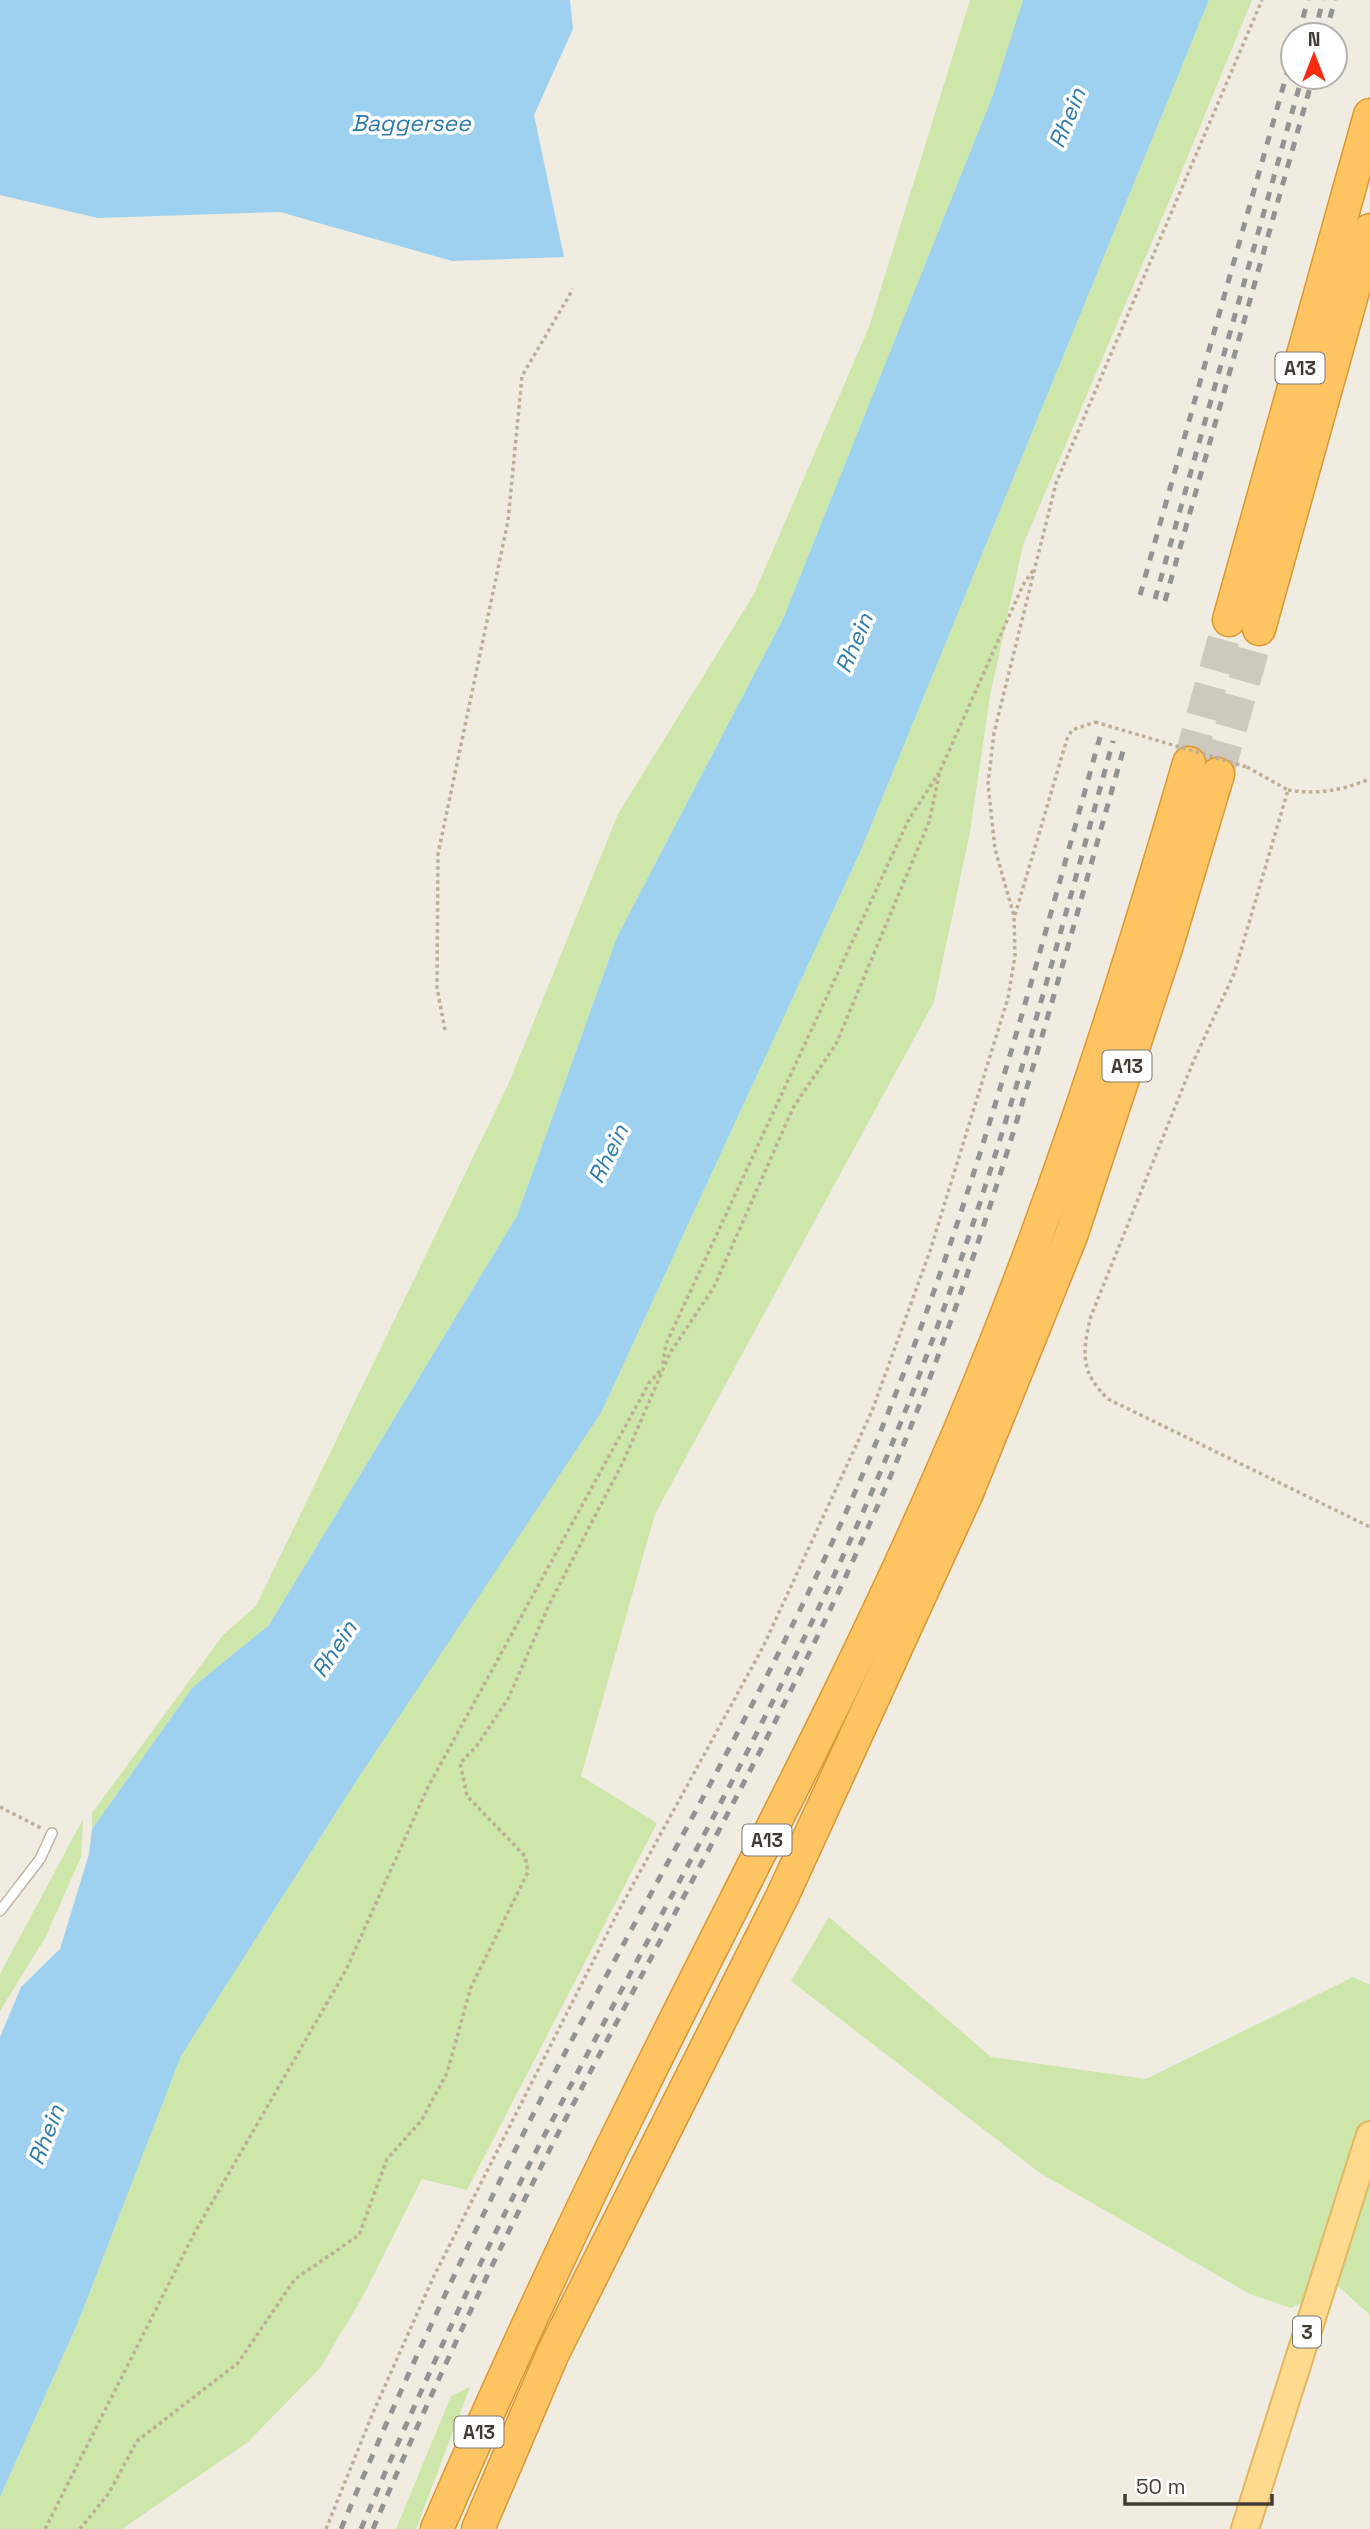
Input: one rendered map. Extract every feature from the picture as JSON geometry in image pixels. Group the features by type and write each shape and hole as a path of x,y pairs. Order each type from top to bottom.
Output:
{"highway":[{"name":"A13","path":"1370,115 1244,624 1370,230"},
{"name":"A13","path":"437,2529 522,2336 635,2101 870,1632 943,1471 999,1338 1042,1224 1138,939 1189,763"},
{"name":"A13","path":"478,2529 553,2353 782,1897 967,1493 1071,1236 1166,948 1232,771"}],"main road":[{"name":"3","path":"1245,2529 1370,2135"}],"lane":[{"path":"0,1911 40,1858 52,1833"}],"path":[{"path":"326,2529 372,2414 433,2278 618,1912 763,1647 872,1411 930,1251 1007,998 1015,956 1014,916 995,849 988,783 994,733 1056,483 1262,0"},
{"path":"444,1030 437,988 435,913 438,854 508,521 522,376 573,289"},
{"path":"80,2529 108,2494 137,2441 238,2363 295,2280 359,2235 387,2159 421,2121 447,2073 471,1987 528,1872 525,1856 467,1796 460,1763 476,1747 508,1699 549,1605 624,1460 662,1368 666,1344 909,819 940,771 1023,585 1035,567"},
{"path":"1014,916 1072,730 1095,722 1288,790 1342,790 1370,779"},
{"path":"44,2529 195,2232 346,1970 428,1787 649,1383 662,1368 714,1287 793,1108 836,1044 929,822 940,771"},
{"path":"1288,790 1234,974 1194,1060 1106,1278 1091,1316 1083,1350 1092,1383 1108,1399 1370,1527"},
{"path":"0,1807 52,1833"}],"green space":[{"path":"970,0 1025,0 993,95 783,619 617,937 517,1216 269,1625 193,1687 92,1829 92,1813 223,1635 256,1606 508,1085 618,814 754,594 869,327"},
{"path":"1209,0 1252,0 1023,545 990,696 970,832 934,1002 655,1514 581,1776 657,1823 467,2190 422,2179 362,2298 320,2368 248,2442 122,2529 0,2529 0,2497 79,2320 181,2056 355,1783 601,1413 861,850"},
{"path":"83,1819 81,1857 45,1938 0,2011 0,1974"},
{"path":"829,1917 991,2057 1146,2079 1353,1977 1370,1985 1370,2315 1337,2285 1291,2308 1250,2294 1040,2173 791,1981"},
{"path":"470,2387 416,2529 396,2529 451,2396"}],"water":[{"name":"Baggersee","path":"0,0 570,0 573,29 534,115 564,257 452,261 280,212 98,218 0,195"},
{"name":"Rhein","path":"1023,0 1209,0 861,850 601,1413 355,1783 181,2056 79,2320 0,2497 0,2037 21,1987 60,1949 89,1854 92,1829 193,1687 269,1625 517,1216 617,937 783,619 993,95"}],"tunnel":[{"path":"1189,763 1229,620"},
{"path":"1218,774 1259,629"}],"railway":[{"path":"1302,21 1308,0"},
{"path":"1318,21 1323,0"},
{"path":"1329,21 1335,0"},
{"path":"1140,595 1282,91"},
{"path":"1155,599 1298,91"},
{"path":"1165,601 1309,91"},
{"path":"341,2529 413,2364 490,2201 582,2020 776,1658 847,1510 887,1416 957,1225 988,1128 1100,737"},
{"path":"361,2529 442,2346 507,2210 781,1684 859,1521 899,1427 936,1331 1001,1136 1031,1038 1113,741"},
{"path":"373,2529 496,2257 802,1669 910,1429 947,1333 1011,1138 1125,744"}]}
